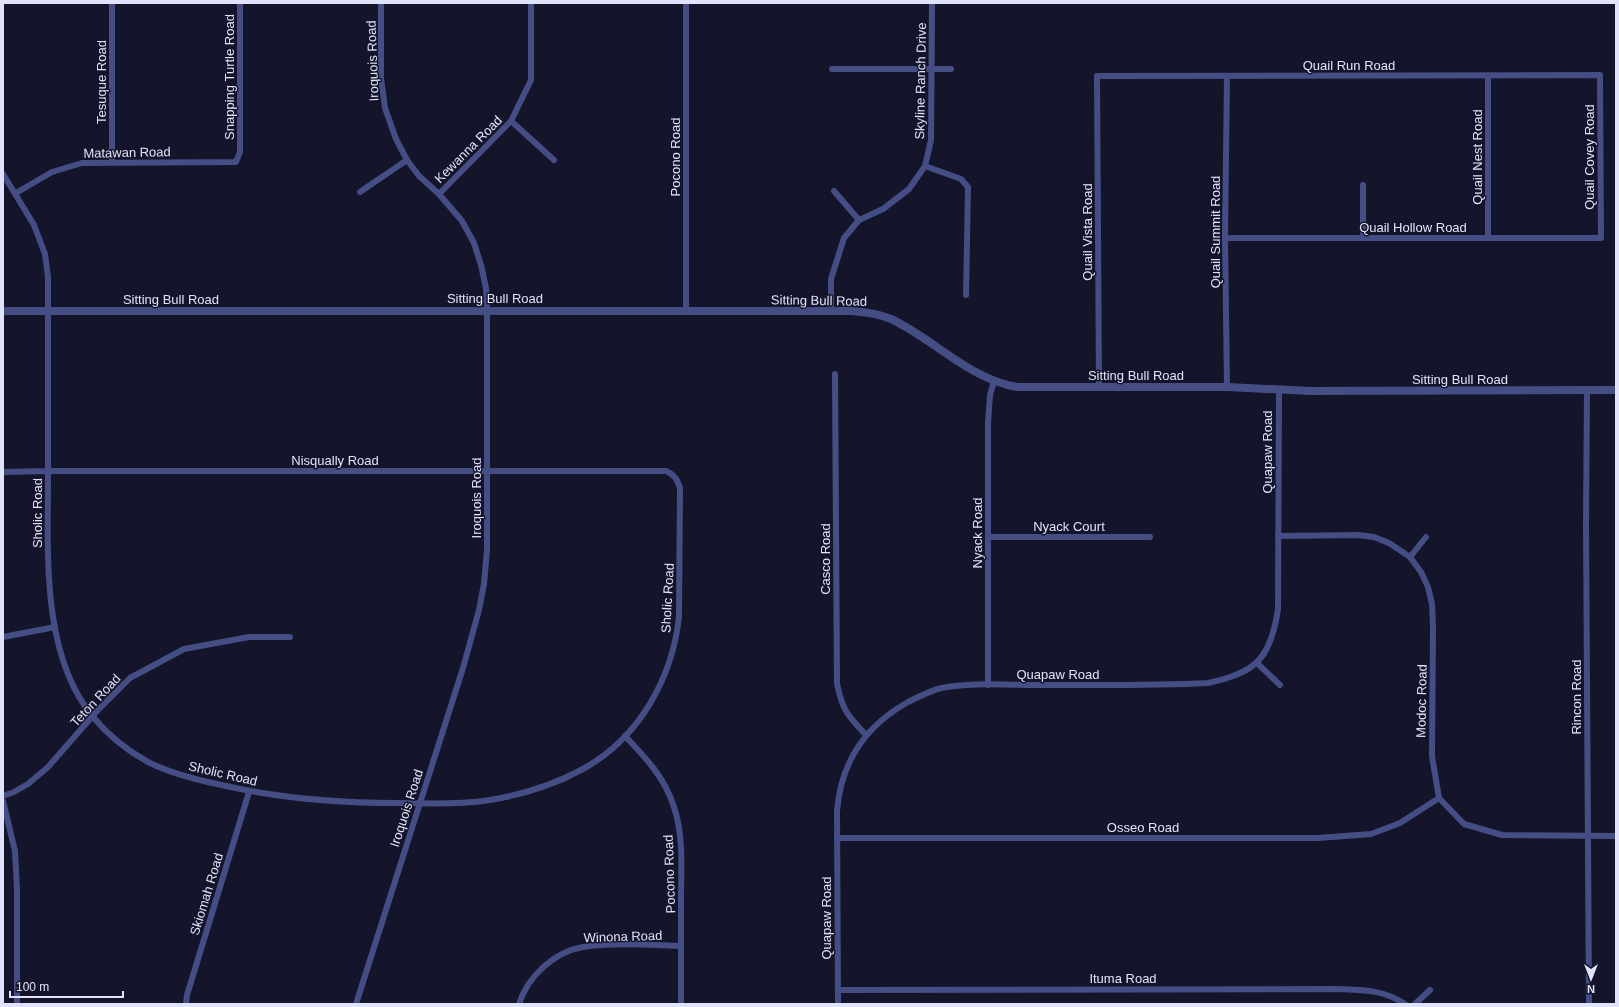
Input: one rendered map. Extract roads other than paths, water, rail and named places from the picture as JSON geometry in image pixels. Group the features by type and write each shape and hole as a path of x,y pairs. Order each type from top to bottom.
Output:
{"street":[{"name":"Tesuque Road","path":"112,3 112,162"},
{"name":"Snapping Turtle Road","path":"240,3 240,152"},
{"name":"Iroquois Road","path":"356,1004 463,668 479,610 484,584 487,550 486,288 474,243 462,221 439,194 419,176 407,160 396,139 385,108 382,78 381,3"},
{"name":"Kewanna Road","path":"439,194 511,121 531,80 531,3"},
{"name":"Pocono Road","path":"686,3 686,311"},
{"name":"Skyline Ranch Drive","path":"831,310 831,279 844,238 859,220 883,209 909,189 925,166 931,140 932,3"},
{"path":"832,69 951,69"},
{"name":"Quail Run Road","path":"1097,76 1600,75"},
{"name":"Quail Covey Road","path":"1600,75 1601,238"},
{"name":"Quail Vista Road","path":"1097,76 1099,387"},
{"name":"Quail Summit Road","path":"1227,76 1225,238 1227,387"},
{"name":"Quail Nest Road","path":"1488,76 1488,237"},
{"path":"511,121 554,160"},
{"name":"Matawan Road","path":"16,193 52,172 82,163 236,162 240,152"},
{"path":"360,192 407,160"},
{"path":"925,166 961,179 968,187 966,295"},
{"name":"Sholic Road","path":"3,174 16,193 34,225 45,254 48,277 49,581 55,627 63,657 72,683 93,717 109,734 126,748 169,771 249,792 320,801 419,803 482,801 515,795 541,787 585,768 606,754 625,736 655,697 664,680 672,659 679,617 680,488 678,479 673,474 666,471"},
{"path":"1363,238 1364,185"},
{"path":"834,191 859,220"},
{"name":"Quail Hollow Road","path":"1225,238 1601,238"},
{"name":"Sitting Bull Road","path":"3,311 831,310 866,312 890,319 972,370 994,381 1017,387 1227,387 1279,391 1616,390"},
{"name":"Casco Road","path":"835,374 837,683 840,702 850,718 866,736"},
{"name":"Nyack Road","path":"988,685 988,423 990,395 994,381"},
{"name":"Rincon Road","path":"1587,390 1586,532 1589,1004"},
{"name":"Quapaw Road","path":"838,1004 837,838 839,792 845,772 856,752 866,736 881,720 919,696 941,688 988,685 1208,683 1241,674 1257,663 1268,648 1274,635 1278,609 1279,391"},
{"name":"Nisqually Road","path":"3,472 666,471"},
{"name":"Modoc Road","path":"1278,536 1358,535 1374,537 1389,543 1410,556 1421,572 1432,604 1432,756 1439,798"},
{"name":"Nyack Court","path":"989,537 1150,537"},
{"path":"1410,556 1426,537"},
{"path":"3,637 55,627"},
{"name":"Teton Road","path":"3,796 14,792 38,776 48,767 130,678 184,649 249,637 290,637"},
{"path":"1257,663 1280,685"},
{"name":"Pocono Road","path":"625,736 652,764 666,788 675,808 680,836 682,861 681,1004"},
{"name":"Skiomah Road","path":"186,1004 187,994 249,792"},
{"path":"1439,798 1464,824 1502,835 1616,836"},
{"name":"Osseo Road","path":"837,838 1318,838 1364,835 1371,834 1400,823 1439,798"},
{"path":"3,801 15,851 17,889 17,1004"},
{"name":"Winona Road","path":"520,1004 522,995 528,985 542,968 568,952 582,947 607,945 681,946"},
{"name":"Ituma Road","path":"838,990 1335,989 1370,990 1387,994 1405,1004"},
{"path":"1415,1004 1430,990"}]}
